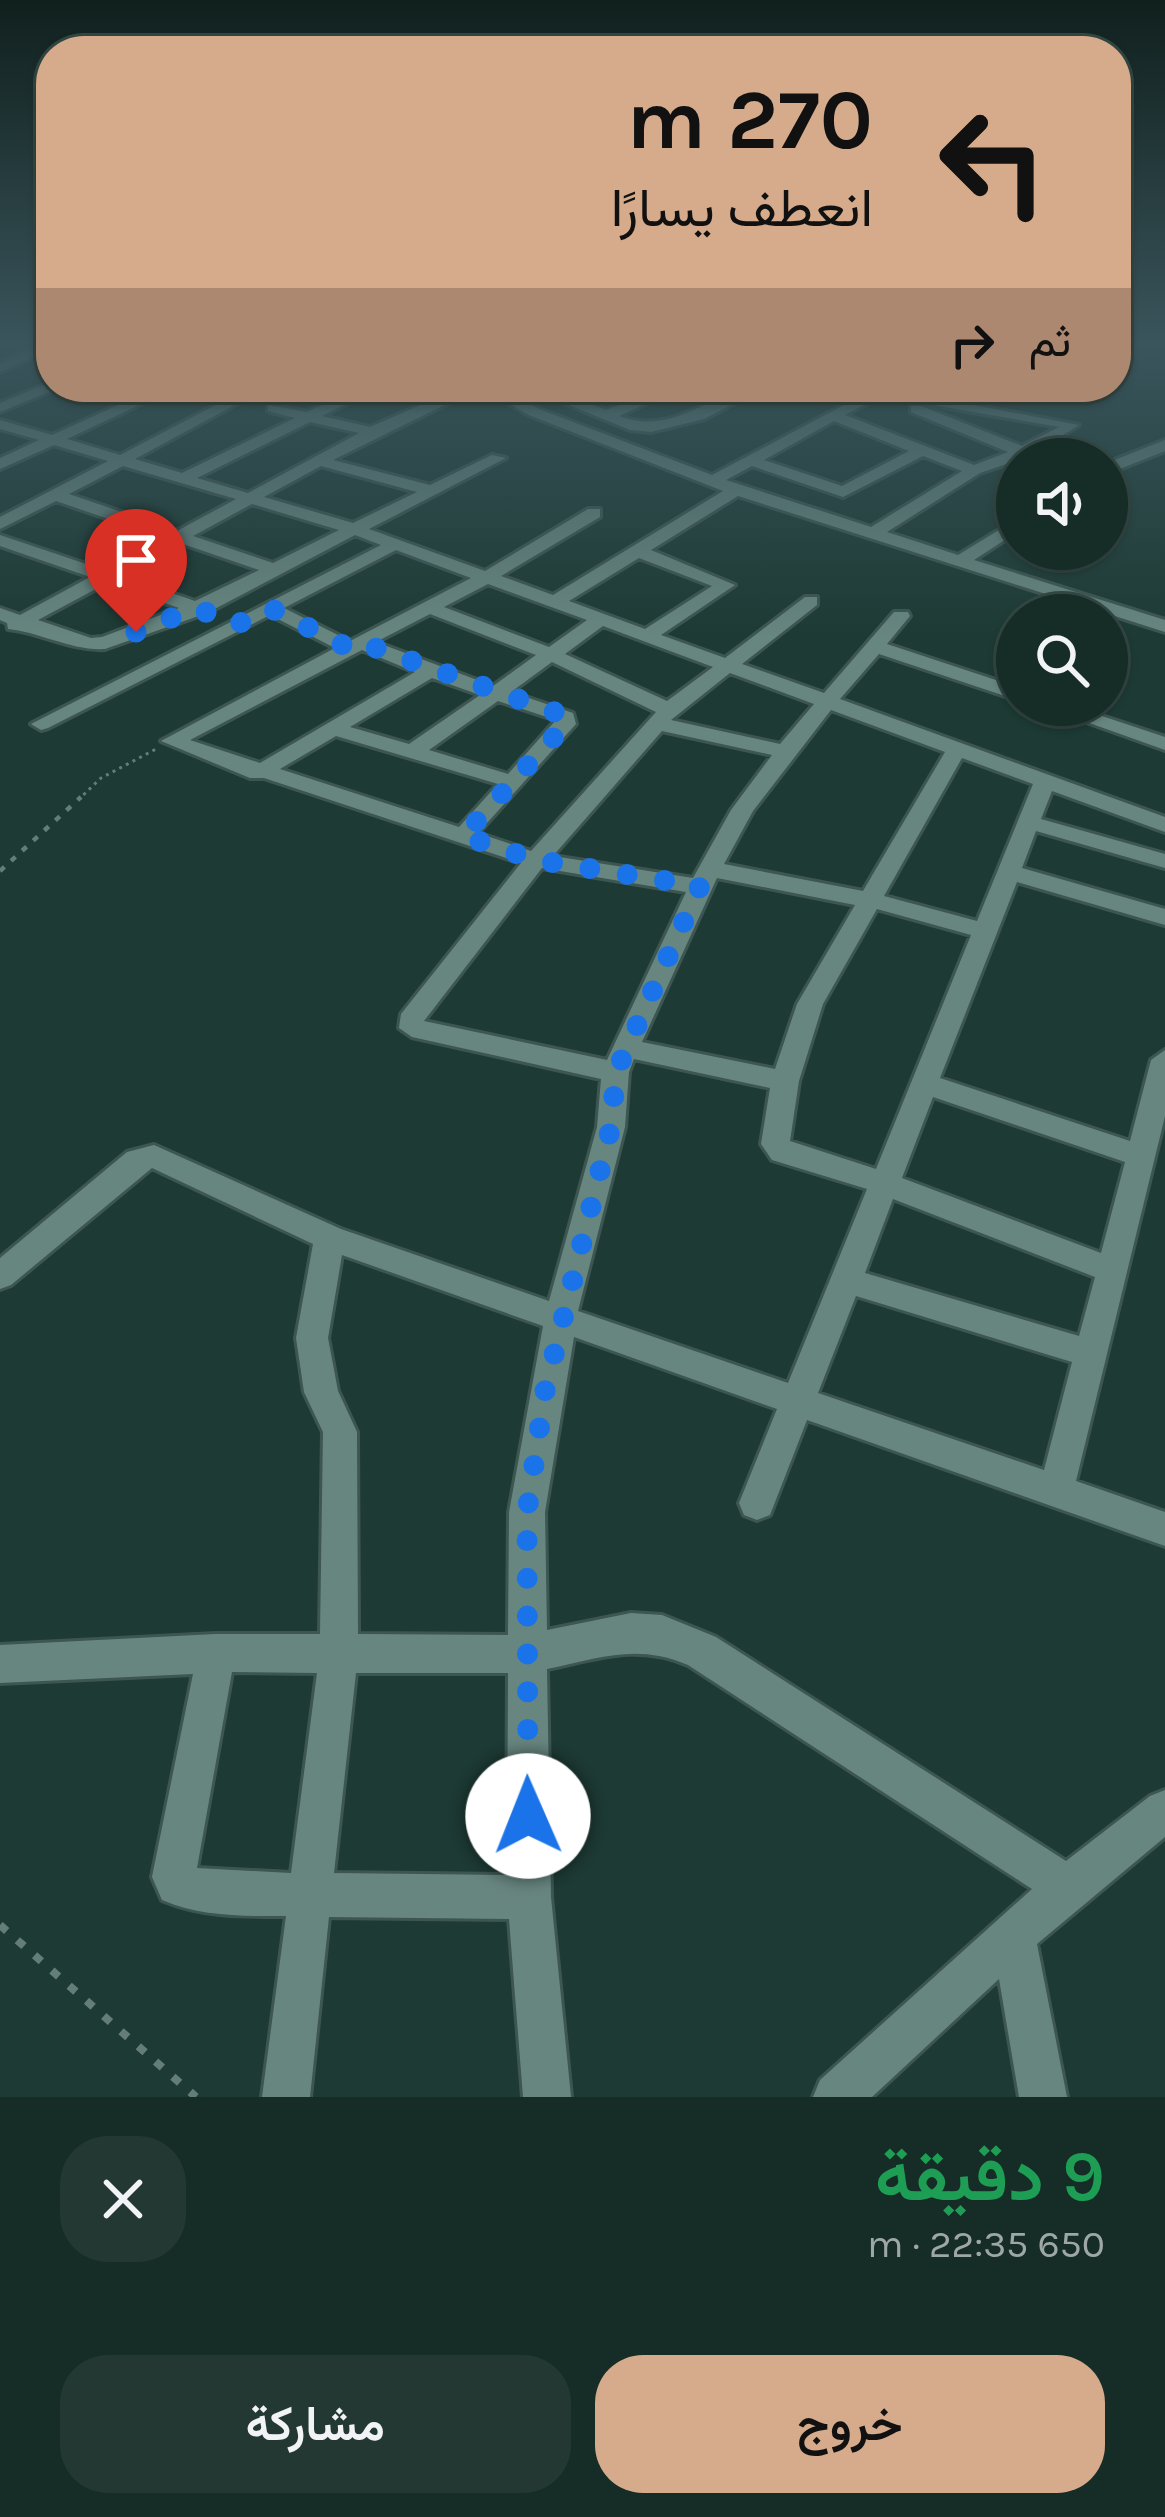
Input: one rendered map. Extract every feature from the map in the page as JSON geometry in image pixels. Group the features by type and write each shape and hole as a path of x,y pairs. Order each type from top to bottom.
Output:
{"street":[{"path":"0,464 47,442"},
{"path":"63,442 395,544 1045,781 1162,819"},
{"path":"0,524 156,442"},
{"path":"184,478 257,442"},
{"path":"0,633 353,442"},
{"path":"611,442 736,490 1165,626"},
{"path":"713,481 786,442"},
{"path":"900,442 974,470"},
{"path":"1128,460 1165,445"},
{"path":"752,461 841,492 922,450"},
{"path":"0,614 101,644 196,608 498,458"},
{"path":"319,461 432,491"},
{"path":"874,533 974,470 996,462"},
{"path":"886,470 906,476"},
{"path":"926,482 946,488"},
{"path":"555,602 736,490"},
{"path":"55,495 274,569"},
{"path":"172,741 488,577 594,513"},
{"path":"962,560 996,538"},
{"path":"0,540 236,625"},
{"path":"41,724 395,544"},
{"path":"638,551 726,585 646,636"},
{"path":"784,1081 621,1060 412,1028 410,1024 414,1012 536,860 663,717 723,665 811,601"},
{"path":"428,607 550,654 663,717 784,751"},
{"path":"270,608 354,645 567,719 463,836"},
{"path":"547,2097 529,1897 527,1512 561,1316 611,1127 621,1060 705,878 742,810 784,751 901,616"},
{"path":"412,752 601,619"},
{"path":"874,646 996,687"},
{"path":"258,772 430,670"},
{"path":"1111,726 1165,744"},
{"path":"335,730 510,781"},
{"path":"172,741 536,860 874,901 985,931"},
{"path":"957,749 874,901 810,1004 784,1081 775,1144 782,1152 884,1183 1112,1270"},
{"path":"757,1503 1045,781"},
{"path":"1028,823 1165,861"},
{"path":"1008,872 1165,917"},
{"path":"1056,1491 1165,1060"},
{"path":"925,1083 1141,1156"},
{"path":"0,1276 146,1156 330,1238 1165,1528"},
{"path":"286,2097 339,1652 340,1432 321,1392 312,1338 330,1238"},
{"path":"846,1280 1091,1354"},
{"path":"0,1664 216,1653 526,1654 632,1632 662,1634 702,1651 1067,1887"},
{"path":"216,1653 174,1876 185,1890 529,1897"},
{"path":"837,2097 1067,1887 1165,1811"},
{"path":"1015,1939 1043,2097"}],"path":[{"path":"0,871 101,778 172,741"},
{"path":"0,1925 196,2097"}],"route":[{"path":"136,632 196,608 236,625 270,608 349,648 359,642 563,715 566,724 463,836 536,860 700,886 616,1072 611,1127 545,1391 527,1512 528,1816"}]}
